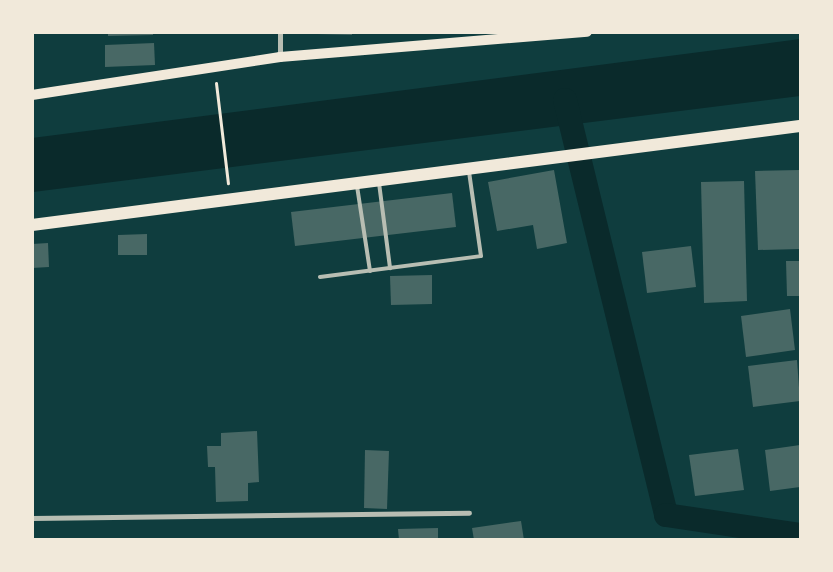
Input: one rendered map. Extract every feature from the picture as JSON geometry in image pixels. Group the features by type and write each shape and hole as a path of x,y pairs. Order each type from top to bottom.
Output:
{"main road":[{"path":"32,95 280,57 537,34 587,32"},
{"path":"32,225 468,167 800,126"}],"street":[{"path":"280,32 280,57"},
{"path":"32,518 469,513"}],"lane":[{"path":"320,277 481,256 468,167"},
{"path":"379,179 390,268"},
{"path":"356,182 370,271"}],"path":[{"path":"218,100 226,175"}],"water":[{"path":"800,39 800,96 33,192 32,138"}],"building":[{"path":"108,32 153,32 153,35 108,36"},
{"path":"317,32 352,32 352,35 317,34"},
{"path":"154,43 155,65 105,67 105,45"},
{"path":"554,170 567,243 537,249 533,225 497,231 488,182"},
{"path":"800,170 800,249 758,250 755,171"},
{"path":"744,181 747,301 704,303 701,182"},
{"path":"452,193 456,227 295,246 291,212"},
{"path":"147,234 147,255 118,255 118,235"},
{"path":"48,243 49,267 32,268 32,244"},
{"path":"691,246 696,287 647,293 642,252"},
{"path":"786,261 800,261 800,296 787,296"},
{"path":"432,275 432,304 391,305 390,276"},
{"path":"790,309 795,350 746,357 741,316"},
{"path":"797,360 800,401 753,407 748,366"},
{"path":"257,431 259,482 248,483 248,501 216,502 215,467 208,467 207,446 221,446 221,433"},
{"path":"800,445 800,487 770,491 765,450"},
{"path":"738,449 744,490 695,496 689,455"},
{"path":"365,450 389,451 387,509 364,508"},
{"path":"521,521 524,540 474,540 472,528"},
{"path":"438,528 438,540 399,540 398,529"}],"waterway":[{"path":"565,100 666,515 800,535"}]}
